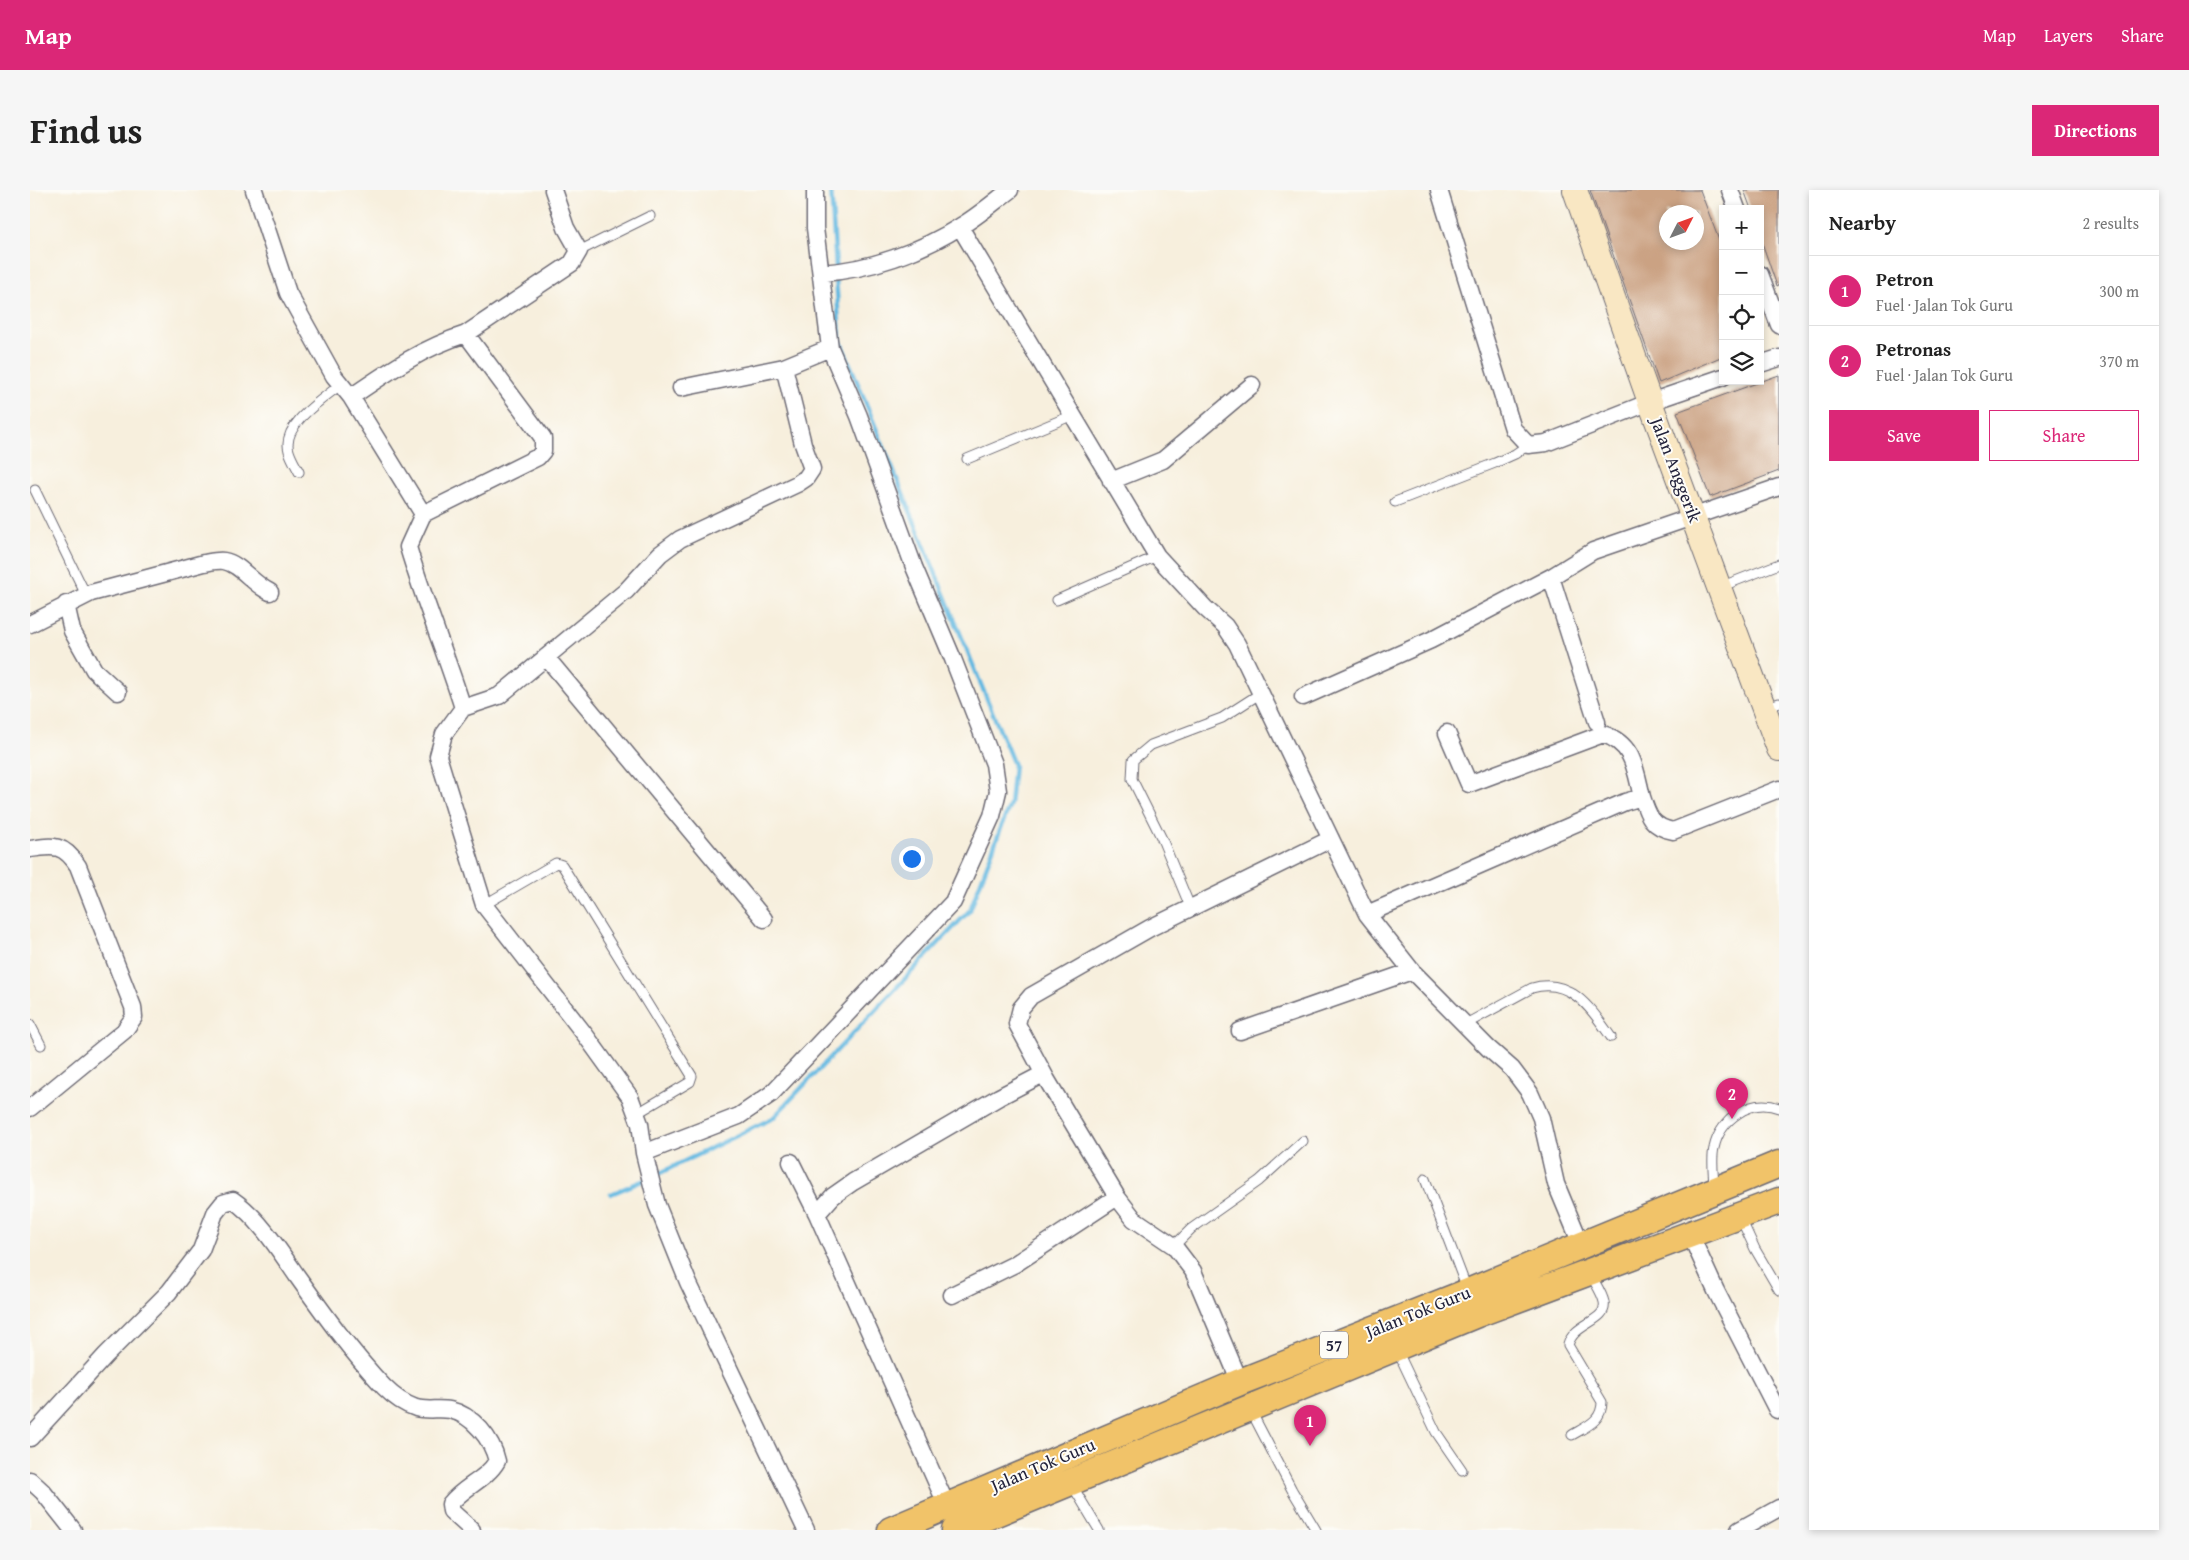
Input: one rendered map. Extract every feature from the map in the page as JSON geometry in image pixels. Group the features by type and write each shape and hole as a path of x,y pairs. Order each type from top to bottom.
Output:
{"main road":[{"name":"Jalan Anggerik","path":"1575,190 1650,402 1720,587 1772,706 1779,749"},
{"name":"Jalan Tok Guru","path":"965,1524 1240,1382 1468,1292 1779,1164"},
{"path":"1589,1272 1685,1221 1779,1185"},
{"name":"Jalan Tok Guru","path":"891,1530 965,1524 1396,1348 1589,1272 1779,1201"}],"street":[{"path":"254,190 288,293 346,391 423,514"},
{"path":"346,391 399,365 437,343 466,334 572,263 579,250 566,228 552,190"},
{"path":"644,1156 738,1116 771,1094 953,902 992,816 998,792 994,764 953,659 914,567 859,416 830,348 832,272 815,228 815,190"},
{"path":"832,272 854,270 913,250 960,227 1010,190"},
{"path":"1439,190 1513,429 1528,445 1546,443 1650,402 1719,378"},
{"path":"1730,190 1736,205"},
{"path":"960,227 1157,556 1205,608 1226,626 1261,693 1292,762 1367,914 1412,971 1464,1025 1512,1070 1530,1093 1541,1118 1556,1184 1581,1244"},
{"path":"1764,285 1779,325"},
{"path":"463,708 408,547 423,514 532,460 543,451 543,438 466,334"},
{"path":"681,388 784,367 830,348"},
{"path":"1764,363 1779,358"},
{"path":"784,367 803,444 812,469 806,478 680,539 660,554 626,591 499,696 463,708 444,734 438,756 484,905 607,1063 630,1097 640,1124 644,1156 657,1205 688,1282 806,1530"},
{"path":"1111,481 1163,460 1252,385"},
{"path":"1304,697 1431,640 1551,577 1593,551 1779,487"},
{"path":"30,624 86,595 204,563 223,560 238,566 258,586 270,592"},
{"path":"1551,577 1598,722"},
{"path":"66,604 72,631 94,670 118,692"},
{"path":"546,657 764,918"},
{"path":"1447,733 1469,784 1603,734 1617,738 1628,751 1634,765 1642,797 1651,821 1658,827 1673,831 1779,789"},
{"path":"1367,914 1625,802 1642,797"},
{"path":"1240,1382 1193,1271 1174,1246 1134,1219 1117,1197 1043,1074 1017,1024 1021,1008 1031,996 1150,928 1331,839"},
{"path":"30,849 48,846 59,847 70,854 78,866 134,1007 134,1017 124,1031 30,1108"},
{"path":"1240,1030 1412,971"},
{"path":"817,1214 833,1196 853,1182 999,1097 1043,1074"},
{"path":"791,1162 965,1524"},
{"path":"952,1295 1015,1264 1117,1197"},
{"path":"30,1438 106,1354 169,1292 200,1250 215,1213 223,1203 233,1200 245,1208 333,1325 384,1387 399,1400 416,1408 450,1410 467,1416 482,1431 495,1449 497,1461 490,1472 455,1497 450,1504 451,1510 472,1530"},
{"path":"1690,1234 1777,1410"},
{"path":"30,1480 73,1530"},
{"path":"1740,1530 1779,1508"}],"lane":[{"path":"579,250 650,216"},
{"path":"299,472 288,450 291,429 308,411 346,391"},
{"path":"967,459 1073,415"},
{"path":"1395,502 1508,457 1528,445"},
{"path":"35,490 86,595"},
{"path":"1057,600 1157,556"},
{"path":"1720,587 1779,564"},
{"path":"1191,909 1162,839 1132,779 1134,760 1151,745 1222,718 1261,693"},
{"path":"484,905 556,863 562,865 692,1076 690,1082 636,1114"},
{"path":"1464,1025 1532,988 1544,985 1557,986 1573,992 1586,1004 1611,1038"},
{"path":"30,1024 41,1045"},
{"path":"1714,1191 1713,1150 1722,1127 1735,1115 1755,1106 1779,1108"},
{"path":"1174,1246 1191,1229 1259,1181 1304,1140"},
{"path":"1425,1179 1468,1292"},
{"path":"1740,1216 1755,1249 1779,1290"},
{"path":"1572,1435 1595,1422 1602,1413 1602,1402 1568,1345 1570,1336 1598,1318 1604,1309 1604,1301 1589,1272"},
{"path":"1396,1348 1436,1432 1462,1470"},
{"path":"1250,1408 1292,1490 1316,1530"},
{"path":"1070,1482 1099,1530"}],"building":[{"path":"1590,190 1700,190 1719,240 1719,358 1659,383"},
{"path":"1744,190 1779,190 1779,285 1777,286 1764,249 1764,205 1750,205"},
{"path":"1779,375 1779,471 1710,497 1677,412 1751,385 1764,385 1764,380"}],"waterway":[{"path":"831,190 836,268"},
{"path":"654,1176 773,1118 970,910 1010,804 1014,765 840,340 836,276"},
{"path":"611,1194 647,1179"}],"place":[{"name":"Petronas","path":"1732,1119"},
{"name":"Petron","path":"1310,1446"}]}
